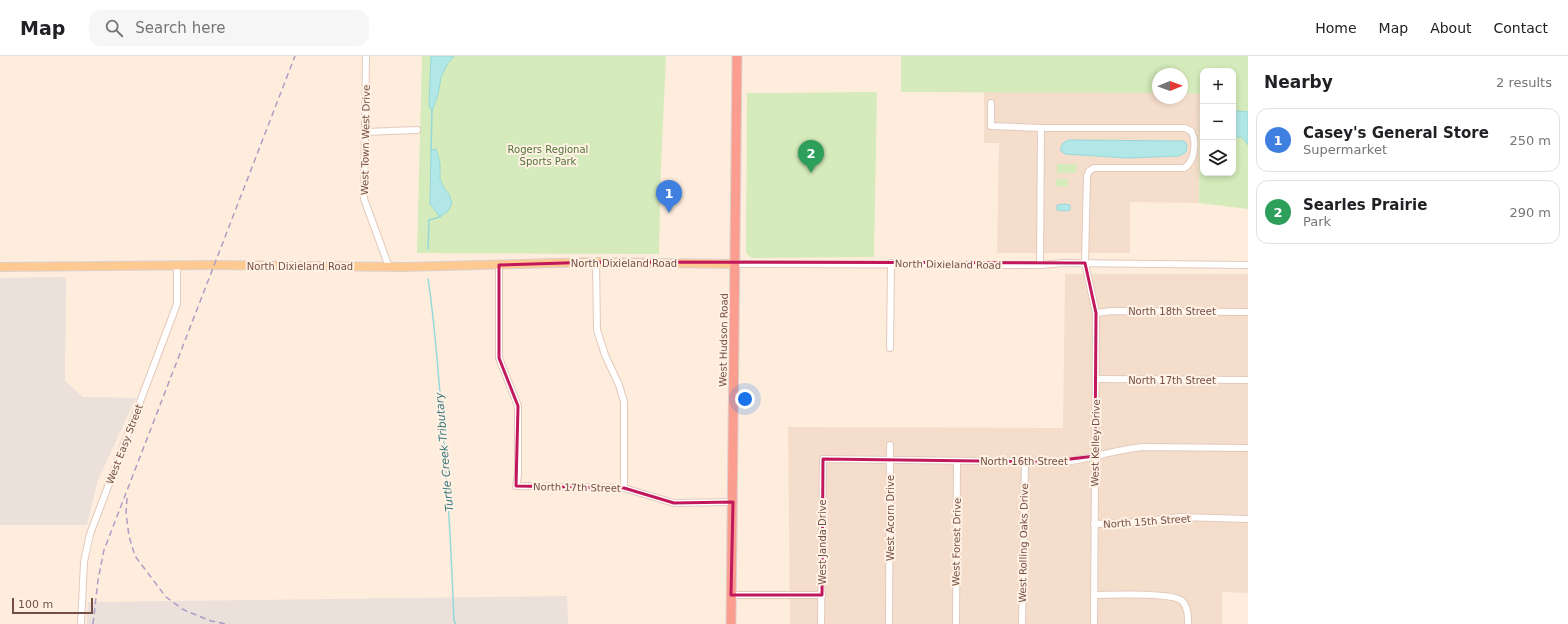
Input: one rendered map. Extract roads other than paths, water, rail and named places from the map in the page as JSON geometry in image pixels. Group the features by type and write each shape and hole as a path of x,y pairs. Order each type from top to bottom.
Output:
{"highway":[{"name":"West Hudson Road","path":"731,624 737,56"}],"main road":[{"name":"North Dixieland Road","path":"0,267 214,265 389,267 596,262 735,264"}],"street":[{"name":"West Town West Drive","path":"366,56 364,199 389,267"},
{"path":"991,103 991,126 1042,128 1040,265"},
{"name":"West Kelley Drive","path":"1042,128 1185,128 1191,131 1194,136 1193,154 1188,166 1184,168 1094,168 1087,176 1085,263 1096,313 1094,624"},
{"path":"365,132 417,130"},
{"path":"596,262 597,330 605,355 619,385 624,402 624,488"},
{"path":"890,348 891,263"},
{"name":"North Dixieland Road","path":"735,264 891,263 1040,265 1085,263 1248,265"},
{"name":"North 17th Street","path":"499,265 499,358 518,406 518,476 516,486 624,488 674,503 733,502"},
{"name":"West Easy Street","path":"80,624 84,562 90,534 177,304 177,266"},
{"name":"North 18th Street","path":"1096,313 1112,311 1248,312"},
{"name":"North 17th Street","path":"1096,379 1248,380"},
{"name":"West Acorn Drive","path":"889,624 890,445"},
{"name":"North 16th Street","path":"822,459 1025,462 1070,461 1144,447 1248,448"},
{"name":"West Janda Drive","path":"821,624 822,459"},
{"name":"West Forest Drive","path":"956,624 958,461"},
{"name":"West Rolling Oaks Drive","path":"1022,624 1025,462"},
{"name":"North 15th Street","path":"1094,524 1126,523 1180,517 1248,519"},
{"path":"731,594 822,595"},
{"path":"1094,595 1173,596 1180,599 1185,605 1188,612 1188,624"}],"water":[{"path":"431,56 454,56 448,63 441,77 438,95 432,111 429,106"},
{"path":"1236,111 1248,112 1248,145 1242,137 1236,137"},
{"path":"1069,140 1184,141 1187,145 1186,152 1179,156 1128,158 1065,154 1060,150 1063,143"},
{"path":"436,149 440,163 440,179 444,188 449,194 452,203 448,211 440,217 430,204 431,150"},
{"path":"1057,205 1070,205 1070,210 1057,210"}],"waterway":[{"name":"Turtle Creek Tributary","path":"431,152 432,109"},
{"name":"Turtle Creek Tributary","path":"428,249 429,220 440,217 440,215"},
{"name":"Turtle Creek Tributary","path":"428,279 435,336 442,422 454,621 456,624"}],"railway":[{"path":"93,624 98,580 104,550 295,56"},
{"path":"127,498 126,513 129,536 135,556 166,597 184,610 211,621 226,624"}],"place":[{"name":"Searles Prairie","path":"811,173"},
{"name":"Casey's General Store","path":"669,213"}],"park label":[{"name":"Rogers Regional Sports Park","path":"548,154"}]}
